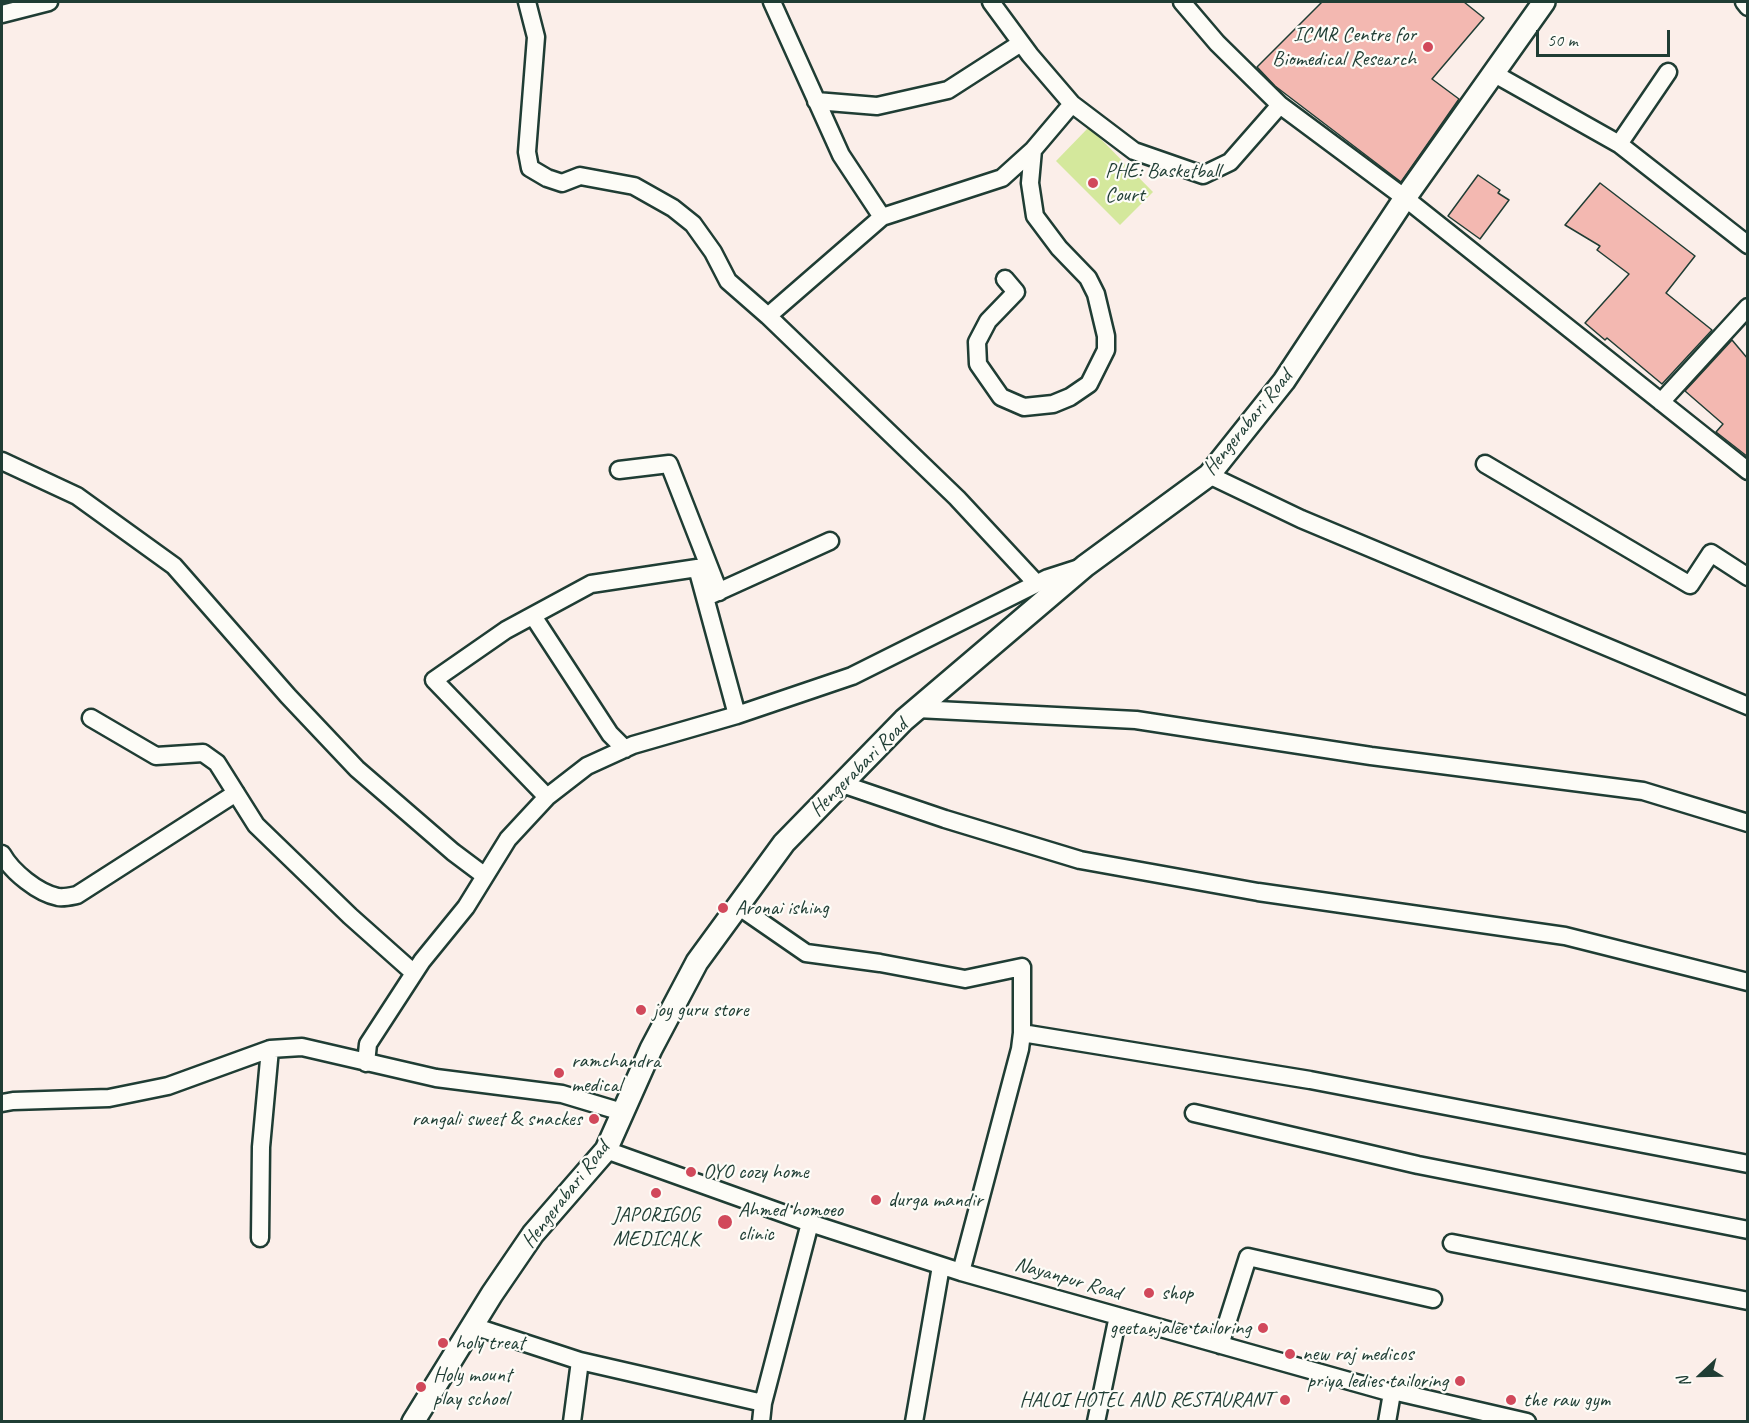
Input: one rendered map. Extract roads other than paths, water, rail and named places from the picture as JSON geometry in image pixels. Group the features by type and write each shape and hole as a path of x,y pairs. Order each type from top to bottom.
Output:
{"main road":[{"name":"Hengerabari Road","path":"413,1422 472,1326 534,1234 606,1150 651,1049 697,962 784,843 918,709 1086,566 1209,475 1284,381 1405,198 1544,2"}],"street":[{"path":"2,14 49,2"},
{"path":"527,2 536,37 527,152 530,168 547,178 562,183 580,176 634,186 673,208 693,224 713,252 728,281 768,316 957,498 1037,584"},
{"path":"991,2 1021,43 1072,104 1134,151 1203,175 1230,162 1280,105"},
{"path":"1182,2 1217,44 1280,105 1405,198 1748,471"},
{"path":"1744,2 1748,7"},
{"path":"777,3 816,100 842,155 882,217"},
{"path":"816,100 877,106 948,90 1021,43"},
{"path":"1619,144 1668,72"},
{"path":"1493,73 1619,144 1748,245"},
{"path":"768,316 882,217 1002,178 1033,150 1072,104"},
{"path":"1005,279 1016,292 988,321 976,342 978,364 1001,397 1024,407 1053,404 1070,397 1089,384 1106,350 1106,336 1096,294 1088,278 1059,248 1035,216 1030,183 1033,150"},
{"path":"1661,402 1748,307"},
{"path":"2,461 77,496 174,566 288,696 357,769 453,852 485,876"},
{"path":"619,470 669,464 712,595 737,715"},
{"path":"1485,464 1690,585 1711,553 1748,577"},
{"path":"1209,475 1301,519 1748,706"},
{"path":"712,595 830,541"},
{"path":"366,1063 368,1044 414,973 466,908 508,839 547,797 587,766 625,749 737,715 852,676 1037,584 1086,566"},
{"path":"547,797 434,680 506,630 591,584 696,568 712,595"},
{"path":"533,616 610,734 625,749"},
{"path":"918,709 1136,720 1371,756 1643,791 1748,823"},
{"path":"91,718 156,756 203,753 217,763 256,825 350,916 414,973"},
{"path":"842,784 945,819 1080,860 1258,892 1565,936 1748,982"},
{"path":"2,854 7,863 28,884 59,898 77,895 236,793"},
{"path":"738,906 806,953 880,963 965,979 1022,967 1022,1033 961,1272"},
{"path":"1022,1033 1310,1080 1748,1164"},
{"path":"2,1103 109,1098 168,1086 270,1048 302,1047 436,1078 562,1094 621,1112"},
{"path":"260,1238 261,1146 270,1048"},
{"path":"1194,1113 1418,1165 1748,1230"},
{"name":"Nayanpur Road","path":"606,1150 810,1223 961,1272 1392,1393 1397,1392 1527,1422"},
{"path":"761,1422 763,1403 810,1223"},
{"path":"1452,1243 1748,1301"},
{"path":"1220,1345 1248,1257 1433,1299"},
{"path":"914,1422 941,1266"},
{"path":"1096,1422 1118,1316"},
{"path":"472,1326 580,1361 763,1403"},
{"path":"573,1422 580,1361"},
{"path":"1387,1422 1392,1393"}],"place":[{"name":"ICMR Centre for Biomedical Research","path":"1428,47"},
{"name":"PHE: Basketball Court","path":"1093,183"},
{"name":"Aronai ishing","path":"723,908"},
{"name":"joy guru store","path":"641,1010"},
{"name":"ramchandra medical","path":"559,1073"},
{"name":"rangali sweet & snackes","path":"594,1119"},
{"name":"OYO cozy home","path":"691,1172"},
{"name":"JAPORIGOG MEDICALK","path":"656,1193"},
{"name":"durga mandir","path":"876,1200"},
{"name":"Ahmed homoeo clinic","path":"725,1222"},
{"name":"shop","path":"1149,1293"},
{"name":"geetanjalee tailoring","path":"1263,1328"},
{"name":"holy treat","path":"443,1343"},
{"name":"new raj medicos","path":"1290,1354"},
{"name":"priya ledies tailoring","path":"1460,1381"},
{"name":"Holy mount play school","path":"421,1387"},
{"name":"HALOI HOTEL AND RESTAURANT","path":"1285,1400"},
{"name":"the raw gym","path":"1511,1400"}]}
